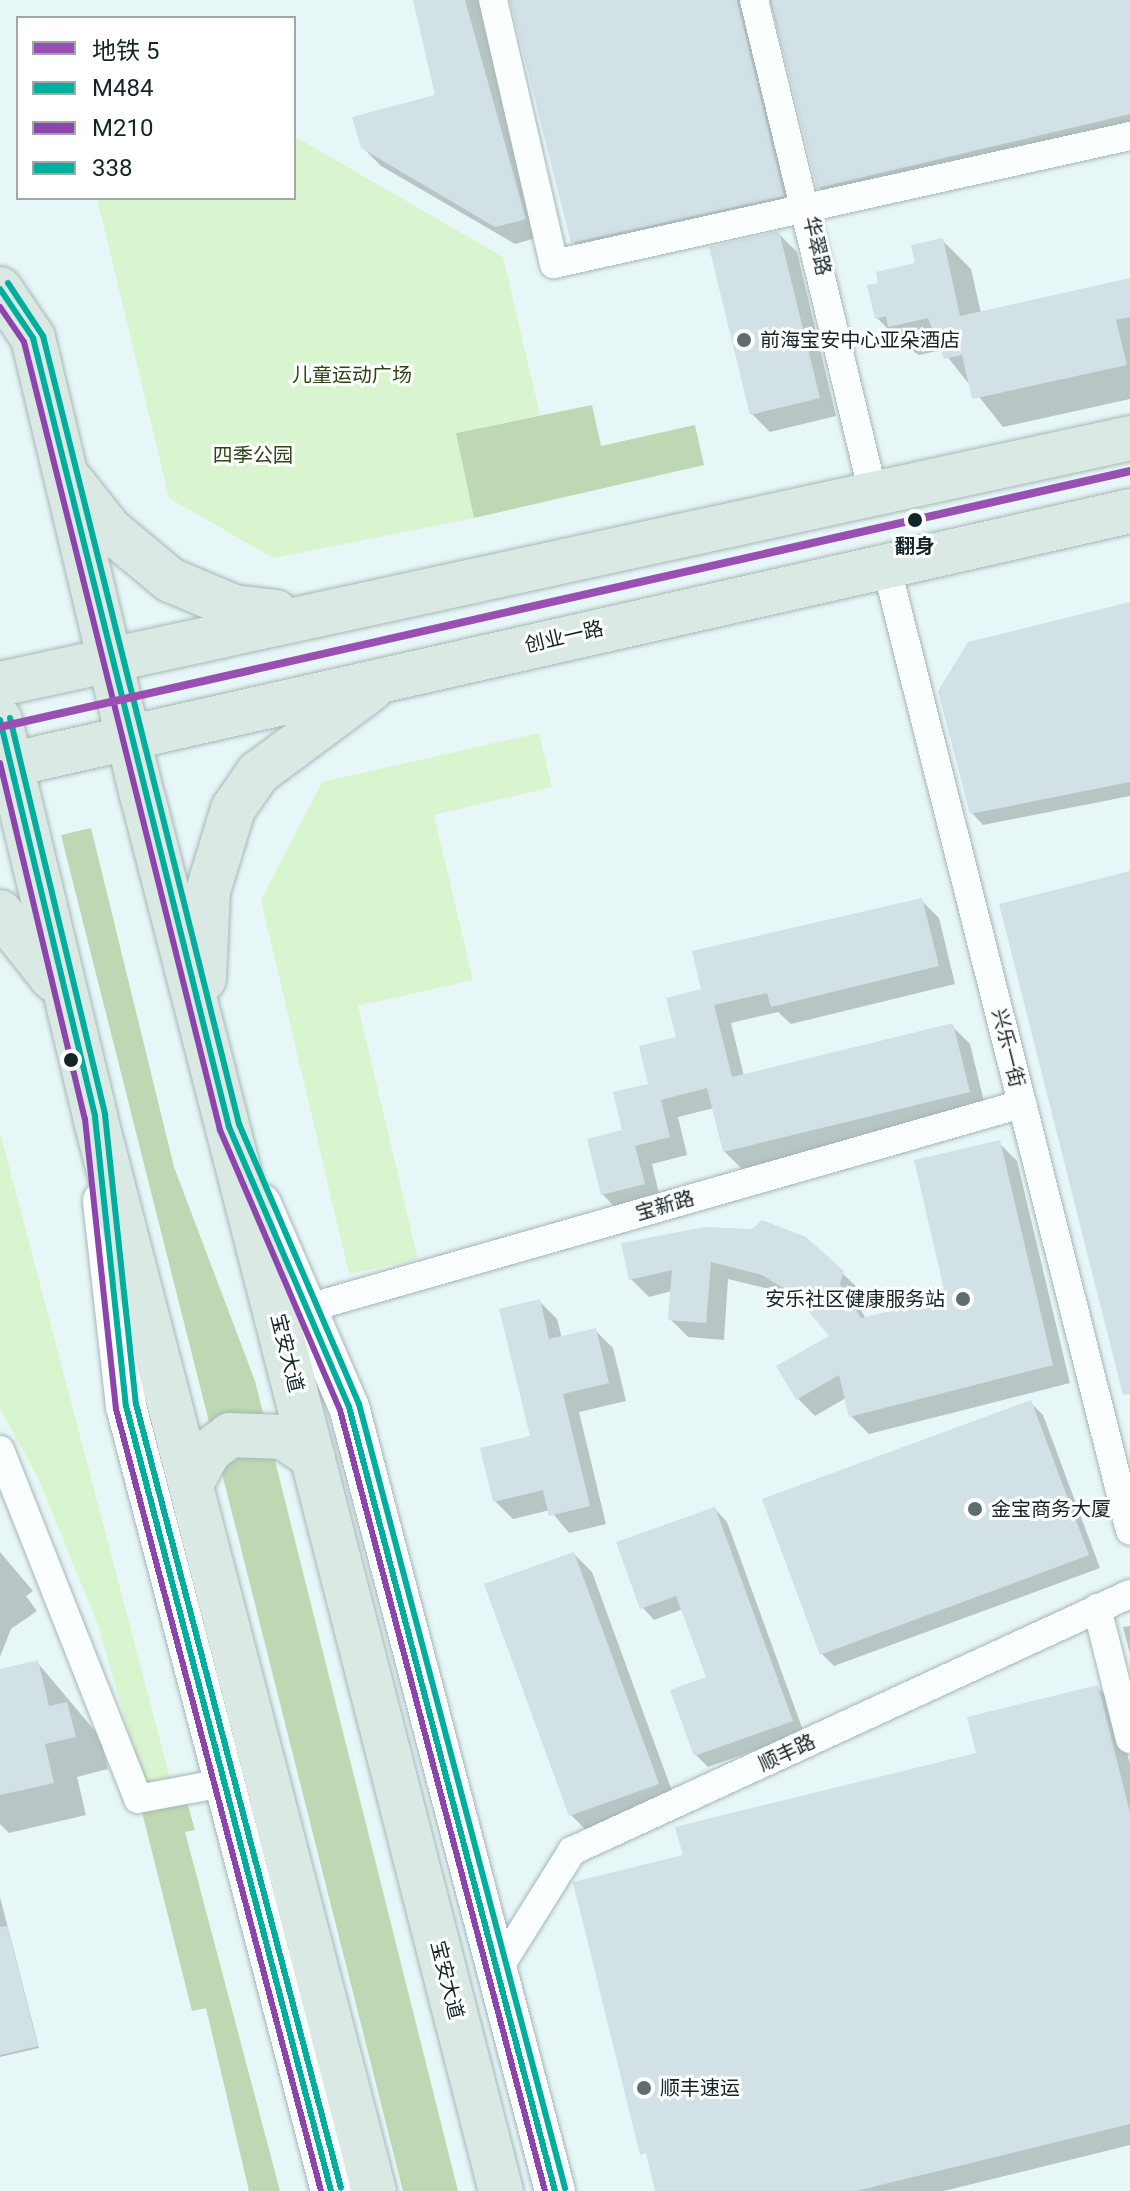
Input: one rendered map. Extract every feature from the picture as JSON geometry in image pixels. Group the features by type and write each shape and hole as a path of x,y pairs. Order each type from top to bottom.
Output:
{"main road":[{"name":"宝安大道","path":"0,289 33,338 128,738 501,2191"},
{"path":"0,684 1130,438"},
{"path":"62,470 110,530 170,580 234,607 322,612"},
{"name":"创业一路","path":"5,766 390,676 1130,511"},
{"path":"203,1033 208,891 217,843 233,809 258,773 390,676"},
{"path":"0,720 5,766 374,2191"},
{"path":"0,912 68,1003"},
{"path":"95,1117 117,1361 223,1783 331,2191"},
{"path":"229,1127 349,1407 555,2191"},
{"path":"192,1482 209,1451 230,1435 283,1437 313,1457"}],"street":[{"path":"493,0 554,264 1130,136"},
{"name":"华翠路","path":"754,0 809,208 873,493"},
{"name":"兴乐一街","path":"886,565 1130,1531"},
{"name":"宝新路","path":"308,1308 1022,1104"},
{"path":"0,1450 138,1799 223,1783"},
{"name":"顺丰路","path":"497,1971 572,1851 1130,1594"},
{"path":"1097,1608 1130,1739"}],"green space":[{"name":"四季公园","path":"296,137 503,257 540,415 456,433 474,518 273,558 169,498 97,200 296,200"},
{"path":"592,405 601,446 695,425 704,465 474,518 456,433"},
{"path":"539,733 552,787 434,815 473,980 358,1006 418,1259 349,1274 261,900 322,782"},
{"path":"91,828 174,1167 255,1381 458,2191 403,2191 61,835"},
{"path":"0,1132 171,1782 145,1789 98,1625 39,1480 0,1408"},
{"path":"186,1799 195,1830 185,1832 280,2191 249,2191 206,2008 192,2011 141,1808"}],"building":[{"path":"413,0 465,0 526,219 495,227 361,148 352,117 435,95"},
{"path":"510,0 737,0 784,196 571,243"},
{"path":"771,0 1130,0 1130,114 817,188"},
{"path":"779,231 820,398 750,415 709,247"},
{"path":"943,238 960,316 1130,278 1130,317 1116,320 1127,365 972,399 962,355 944,359 928,318 888,327 886,316 875,319 867,285 878,283 876,272 915,263 911,245"},
{"path":"1130,602 1130,782 970,814 938,691 968,642"},
{"path":"1130,871 1130,1394 1123,1395 999,904"},
{"path":"922,898 939,966 771,1007 767,993 714,1005 732,1077 953,1023 970,1092 723,1152 707,1088 661,1100 670,1137 635,1146 645,1184 601,1195 587,1139 622,1130 613,1092 648,1084 639,1046 676,1037 666,998 701,989 692,951"},
{"path":"1000,1140 1053,1365 849,1417 839,1375 796,1400 776,1366 829,1336 795,1295 762,1275 711,1262 706,1323 668,1320 672,1270 629,1280 621,1243 705,1227 752,1229 762,1220 806,1237 844,1271 840,1284 861,1318 946,1298 914,1160"},
{"path":"540,1299 549,1339 596,1328 609,1383 563,1394 590,1506 549,1516 543,1490 493,1502 480,1448 530,1436 499,1309"},
{"name":"金宝商务大厦","path":"1031,1400 1089,1555 820,1655 762,1499"},
{"path":"715,1507 793,1721 694,1756 670,1690 706,1677 676,1596 640,1609 616,1542"},
{"path":"574,1552 659,1784 569,1816 484,1584"},
{"path":"38,1660 49,1706 67,1702 76,1737 45,1744 54,1783 0,1795 0,1669"},
{"path":"1098,1685 1130,1813 1130,2124 856,2191 655,2191 646,2153 640,2155 573,1882 683,1855 675,1827 976,1753 967,1717"},
{"path":"7,1926 38,2046 0,2055 0,1927"}],"metro line":[{"name":"5","path":"0,727 1130,471"}],"transit line":[{"name":"338","path":"8,283 43,336 239,1124 359,1404 565,2188"},
{"name":"M484","path":"0,289 33,338 229,1127 349,1407 555,2191"},
{"name":"M210","path":"0,307 24,342 220,1130 340,1410 545,2191"},
{"name":"338","path":"10,718 105,1115 136,1404 341,2188"},
{"name":"M484","path":"0,720 95,1117 126,1406 331,2191"},
{"name":"M210","path":"0,763 85,1119 116,1409 321,2191"}],"place":[{"name":"前海宝安中心亚朵酒店","path":"744,340"},
{"name":"翻身","path":"915,520"},
{"name":"安乐社区健康服务站","path":"963,1299"},
{"name":"金宝商务大厦","path":"975,1509"},
{"name":"顺丰速运","path":"644,2088"}],"park label":[{"name":"儿童运动广场","path":"352,375"}]}
